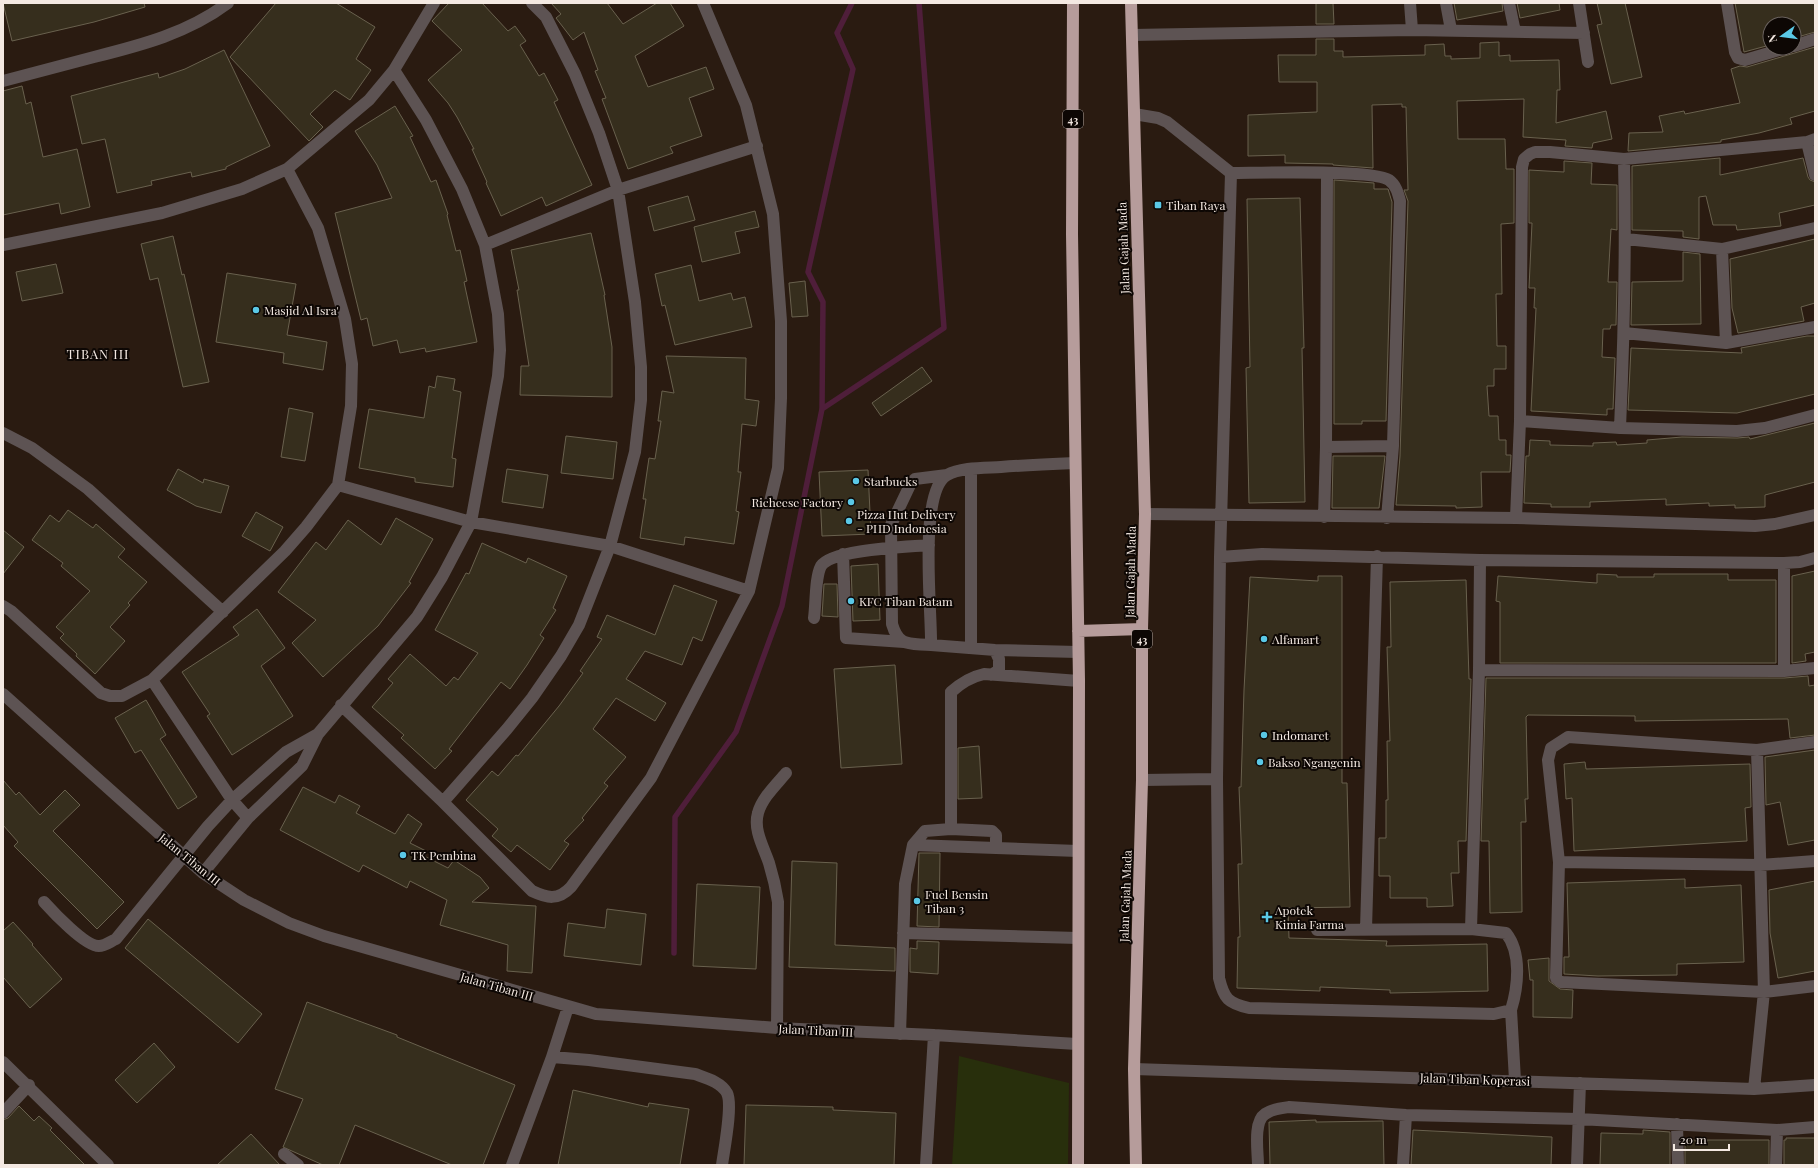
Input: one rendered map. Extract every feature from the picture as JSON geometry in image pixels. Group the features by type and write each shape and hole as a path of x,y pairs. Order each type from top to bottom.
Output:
{"highway":[{"name":"43","path":"1073,3 1072,234 1079,681 1077,1044 1078,1165"},
{"name":"Jalan Gajah Mada","path":"1132,3 1145,514 1142,630 1142,780 1134,1069 1136,1165"},
{"path":"1078,631 1142,630"}],"street":[{"path":"3,81 137,46 172,34 212,15 228,3"},
{"path":"3,245 162,213 242,189 287,170 369,100 394,70 434,3"},
{"path":"443,802 532,698 561,656 579,625 610,546 635,452 641,400 641,367 634,302 618,190 599,133 575,74 546,17 532,3"},
{"path":"341,705 443,802 532,891 546,897 555,898 565,893 651,778 749,591 778,468 781,398 781,321 773,214 746,105 703,3"},
{"path":"1410,3 1412,30"},
{"path":"1446,3 1451,30"},
{"path":"1509,3 1515,32"},
{"path":"1579,3 1588,62"},
{"path":"1727,3 1735,52 1738,58 1745,60 1762,55"},
{"path":"1132,35 1412,30 1584,33"},
{"path":"1802,43 1815,39"},
{"path":"204,873 248,818 302,766 318,734 417,617 442,577 472,522 493,411 500,350 498,314 485,245 462,189 426,120 394,70"},
{"path":"1134,114 1158,118 1167,122 1231,173 1327,173 1380,176 1390,181 1397,189 1400,202 1393,446 1387,518"},
{"path":"1516,518 1520,421 1522,167 1524,160 1530,154 1550,152 1624,159 1811,140 1815,175"},
{"path":"485,245 618,190 757,146"},
{"path":"1620,428 1626,239 1624,159"},
{"path":"3,606 11,611 101,693 110,696 122,696 152,680 223,612 285,551 306,527 338,485 351,406 352,364 345,319 318,228 287,170"},
{"path":"1231,173 1220,557 1217,779 1218,978 1222,991 1228,1000 1237,1005 1249,1008 1494,1014 1511,1010"},
{"path":"1324,516 1326,447 1327,173"},
{"path":"1626,239 1722,249 1815,228"},
{"path":"1722,249 1726,344"},
{"path":"1624,333 1726,344 1815,327"},
{"path":"1520,421 1620,428 1737,431 1765,428 1815,415"},
{"path":"3,433 32,448 88,489 223,612"},
{"path":"1326,447 1393,446"},
{"path":"904,642 899,640 895,635 892,624 890,525 911,483 915,479 947,475 971,469 1075,462"},
{"path":"971,469 971,648"},
{"path":"931,645 928,568 933,499 937,487 947,475"},
{"path":"338,485 472,522 610,546 749,591"},
{"path":"1145,514 1387,518 1516,518 1755,526 1775,524 1815,515"},
{"path":"814,618 818,574 822,566 829,558 843,554 929,545"},
{"path":"843,554 846,638 995,650 1078,652"},
{"path":"1220,557 1262,554 1480,560 1784,563 1800,562 1815,558"},
{"path":"1366,929 1377,556"},
{"path":"1471,929 1479,670 1480,560"},
{"path":"1784,563 1784,671"},
{"path":"991,675 999,670 999,659 995,650"},
{"path":"1479,670 1784,671 1815,668"},
{"path":"951,829 951,692 961,683 973,676 991,675 1079,681"},
{"path":"152,680 232,800 248,818"},
{"name":"Jalan Tiban III","path":"3,694 204,873 244,900 289,923 310,930 596,1014 777,1028 934,1035 1077,1044"},
{"path":"44,902 77,934 92,945 100,947 116,939 208,826 232,800 286,752 318,734"},
{"path":"1815,742 1756,750 1568,737 1551,748 1548,760 1559,862 1556,978 1561,982 1764,992 1815,986"},
{"path":"1754,1089 1764,992 1756,750"},
{"path":"777,1028 778,902 775,883 760,841 757,825 758,813 765,799 786,773"},
{"path":"1142,780 1217,779"},
{"path":"900,1034 905,884 913,845 925,831 951,829 992,831 996,835 996,848"},
{"path":"913,845 1078,851"},
{"path":"1559,862 1760,864 1815,861"},
{"path":"1317,930 1471,929 1506,933 1515,949 1516,972 1514,998 1511,1010 1515,1080"},
{"path":"904,933 1078,938"},
{"path":"512,1165 552,1057 568,1007"},
{"path":"926,1165 934,1035"},
{"path":"552,1057 589,1060 688,1073 710,1079 724,1089 729,1100 722,1165"},
{"path":"3,1062 108,1165"},
{"name":"Jalan Tiban Koperasi","path":"1134,1069 1515,1080 1754,1089 1815,1085"},
{"path":"1577,1165 1580,1083"},
{"path":"3,1113 28,1085"},
{"path":"1258,1165 1258,1128 1261,1119 1265,1114 1275,1109 1289,1107 1406,1115 1579,1120 1777,1130 1815,1127"},
{"path":"1403,1165 1406,1115"},
{"path":"1677,1124 1678,1165"},
{"path":"1776,1165 1777,1130"},
{"path":"284,1154 298,1165"}],"green space":[{"path":"959,1056 1069,1083 1068,1165 952,1165"}],"building":[{"path":"3,3 144,3 145,7 94,22 12,41"},
{"path":"276,3 336,3 375,27 356,59 371,70 350,100 335,90 310,114 323,127 309,141 230,57"},
{"path":"449,3 482,3 508,31 515,26 526,41 520,45 539,76 544,73 558,100 554,102 592,185 546,206 542,197 501,216 472,149 474,149 457,117 448,103 428,80 462,50 432,21"},
{"path":"551,3 607,3 623,24 657,3 670,3 684,26 635,56 648,87 706,67 714,89 689,98 702,136 670,147 673,153 628,169 602,99 606,98 595,71 598,70 584,32 573,40 556,18 561,14"},
{"path":"1316,3 1333,3 1334,24 1316,24"},
{"path":"1454,3 1502,3 1503,11 1457,20"},
{"path":"1517,3 1559,3 1560,10 1520,18"},
{"path":"1597,3 1625,3 1642,77 1611,84 1597,25 1602,24"},
{"path":"1735,3 1815,3 1815,32 1802,36 1802,16 1762,16 1762,47 1744,52"},
{"path":"1316,39 1334,39 1334,51 1343,51 1343,57 1425,55 1425,45 1444,44 1445,56 1451,56 1451,59 1480,58 1480,43 1499,42 1499,56 1510,55 1510,61 1559,60 1560,90 1557,90 1556,123 1606,111 1612,139 1593,143 1592,148 1565,146 1566,140 1523,137 1524,99 1457,101 1458,139 1505,139 1506,169 1514,169 1514,223 1501,224 1502,294 1496,294 1497,346 1506,346 1506,369 1494,369 1494,386 1487,386 1489,416 1498,416 1499,440 1506,440 1506,455 1511,455 1510,472 1481,472 1482,507 1456,508 1456,506 1396,505 1400,456 1408,201 1404,190 1408,190 1406,107 1402,107 1402,104 1372,105 1373,168 1333,164 1285,163 1285,155 1248,156 1248,115 1317,112 1317,82 1279,82 1278,55 1316,55"},
{"path":"1815,47 1815,111 1790,118 1792,124 1759,133 1721,140 1721,142 1628,151 1629,133 1663,132 1659,116 1684,111 1685,114 1740,103 1731,69 1740,66 1747,67 1784,56 1802,56 1802,51"},
{"path":"224,50 270,146 226,167 226,169 192,177 191,172 151,181 152,185 117,193 105,139 82,144 71,96 158,73 159,78 185,69"},
{"path":"22,86 26,104 31,102 43,157 77,149 90,207 61,214 59,203 3,215 3,91"},
{"path":"395,106 413,136 410,137 431,182 436,180 448,214 456,251 460,250 467,281 464,282 477,342 426,352 425,348 400,353 397,340 373,346 367,318 361,320 335,213 392,198 377,165 355,131"},
{"path":"1720,158 1720,175 1803,158 1808,177 1810,180 1815,182 1815,205 1779,213 1781,226 1737,230 1736,225 1713,225 1706,196 1699,197 1699,239 1683,237 1683,231 1632,230 1632,166"},
{"path":"1564,161 1592,163 1591,184 1617,185 1617,230 1611,229 1608,282 1617,282 1616,325 1611,325 1610,329 1603,329 1602,357 1615,358 1613,409 1607,409 1607,415 1531,411 1536,308 1534,308 1535,288 1529,288 1532,223 1529,223 1529,170 1564,172"},
{"path":"1334,180 1374,183 1374,189 1388,189 1392,202 1386,421 1362,421 1362,424 1334,424"},
{"path":"688,196 695,220 654,231 648,207"},
{"path":"1300,198 1304,348 1302,348 1305,502 1249,503 1246,368 1250,367 1247,199"},
{"path":"755,211 759,227 735,232 740,253 702,262 694,227"},
{"path":"591,233 605,295 612,347 612,397 520,395 521,366 529,366 517,290 519,290 511,250"},
{"path":"173,236 182,275 184,274 209,382 183,387 158,278 150,280 141,244"},
{"path":"1815,239 1815,303 1801,307 1804,321 1738,333 1732,308 1730,259"},
{"path":"1683,252 1700,254 1701,324 1631,325 1632,282 1683,281"},
{"path":"56,264 63,293 22,301 16,272"},
{"path":"691,265 699,301 731,293 733,300 745,297 752,327 675,345 665,305 662,306 655,274"},
{"name":"Masjid Al Isra'","path":"227,273 296,284 287,335 327,342 323,370 283,363 284,353 216,342"},
{"path":"805,281 808,316 792,317 789,283"},
{"path":"1807,336 1815,336 1815,394 1737,413 1628,410 1631,348 1742,353 1741,348"},
{"path":"666,356 746,358 745,399 759,401 756,426 742,424 738,472 741,472 736,511 739,512 734,544 685,537 684,545 640,538 646,499 643,499 649,458 655,459 661,421 658,421 662,391 674,393"},
{"path":"922,367 932,381 881,416 872,403"},
{"path":"437,376 455,379 453,390 461,392 452,458 456,459 453,487 415,482 415,478 359,468 369,409 424,418 429,386 435,388"},
{"path":"289,408 313,413 305,461 281,457"},
{"path":"1815,423 1815,482 1765,495 1765,507 1735,508 1735,505 1709,506 1709,503 1666,505 1666,499 1590,502 1590,507 1551,507 1551,504 1524,503 1526,456 1529,456 1530,440 1550,441 1550,445 1593,446 1593,443 1616,442 1617,445 1647,443 1647,440 1682,437 1749,437 1750,439"},
{"path":"566,436 617,442 613,479 561,473"},
{"path":"1333,456 1385,456 1379,508 1332,508"},
{"path":"178,469 203,483 204,479 229,486 221,513 196,506 167,490"},
{"path":"507,469 548,475 543,508 502,502"},
{"path":"868,470 871,534 822,536 819,472"},
{"path":"68,510 93,528 96,524 125,549 118,557 147,582 128,603 130,605 110,627 125,641 95,674 60,638 64,634 56,627 90,591 61,566 63,563 32,540 50,515 59,522"},
{"path":"256,512 283,527 270,551 242,536"},
{"path":"396,518 433,539 409,582 411,583 378,626 323,677 292,643 316,620 278,592 316,542 326,550 348,520 381,545"},
{"path":"3,530 24,547 3,574"},
{"path":"482,543 526,563 528,558 567,576 553,608 556,610 540,635 544,638 527,665 510,689 501,682 449,749 452,751 435,769 401,738 404,735 372,707 393,683 388,679 410,654 446,686 454,677 458,680 478,653 435,630 466,573 469,574"},
{"path":"878,564 880,620 853,621 851,566"},
{"path":"1815,571 1815,652 1805,654 1806,661 1792,663 1792,576"},
{"path":"1597,574 1617,575 1617,577 1654,577 1654,574 1728,574 1728,580 1776,580 1776,663 1500,663 1500,602 1496,601 1498,576 1597,583"},
{"path":"1318,576 1342,576 1342,783 1347,783 1350,907 1288,908 1289,938 1387,941 1386,946 1487,944 1488,991 1390,993 1390,990 1320,987 1320,991 1237,988 1238,937 1240,937 1238,864 1242,864 1239,787 1241,787 1250,577 1318,581"},
{"path":"1466,580 1469,679 1471,679 1466,841 1458,841 1459,873 1451,873 1453,906 1427,907 1427,898 1390,898 1390,876 1379,876 1379,838 1386,838 1386,800 1388,800 1387,741 1390,741 1387,647 1391,647 1390,582"},
{"path":"824,584 837,584 838,617 822,616"},
{"path":"674,585 717,601 702,641 693,637 682,665 645,651 626,679 666,703 655,721 616,698 593,729 626,757 604,783 608,786 582,818 584,820 564,841 569,844 550,870 517,845 511,852 492,836 498,829 466,800 492,771 498,776 516,755 518,756 559,706 583,673 580,671 602,639 597,637 607,615 655,635"},
{"path":"257,609 285,648 261,666 293,716 232,755 207,716 210,714 182,672 239,635 233,627"},
{"path":"895,665 902,764 841,768 834,669"},
{"path":"1808,676 1809,686 1815,685 1815,735 1790,738 1788,719 1635,721 1635,716 1528,715 1526,717 1528,799 1525,799 1526,822 1521,822 1522,912 1490,913 1489,841 1481,841 1486,678 1784,678"},
{"path":"146,700 166,735 160,739 197,797 178,809 141,750 135,753 115,718"},
{"path":"979,746 982,798 958,799 958,748"},
{"path":"1815,750 1815,840 1788,845 1780,802 1766,805 1765,757"},
{"path":"1585,762 1586,769 1750,764 1751,807 1745,808 1747,841 1574,851 1572,798 1566,799 1564,764"},
{"path":"3,780 16,795 19,792 40,815 65,790 80,805 53,831 124,902 97,929 14,846 18,842 3,825"},
{"path":"303,787 335,803 339,795 360,806 356,813 395,834 408,814 422,824 410,843 426,851 424,856 448,868 454,860 480,877 489,888 472,902 536,906 532,973 507,971 508,945 440,925 447,900 410,881 407,888 363,865 359,872 280,830"},
{"path":"919,853 940,853 939,927 917,926"},
{"path":"792,861 837,863 835,945 895,948 895,971 789,967"},
{"path":"1685,879 1685,888 1741,885 1744,962 1677,964 1677,975 1598,976 1564,974 1564,957 1569,957 1567,883"},
{"path":"1815,881 1815,971 1778,978 1770,933 1769,890"},
{"path":"697,884 760,887 756,969 693,966"},
{"path":"607,909 646,914 641,965 564,956 568,923 605,928"},
{"path":"148,919 262,1014 238,1043 125,948"},
{"path":"13,922 62,979 30,1008 3,977 3,931"},
{"path":"917,941 939,942 938,974 910,972 910,948 917,949"},
{"path":"1549,958 1549,981 1560,989 1573,990 1572,1018 1533,1017 1533,980 1530,980 1528,960"},
{"path":"307,1002 397,1035 397,1037 515,1085 483,1165 452,1165 355,1125 339,1165 323,1165 283,1147 303,1099 275,1089"},
{"path":"154,1043 175,1067 137,1103 115,1080"},
{"path":"573,1090 648,1107 649,1103 689,1109 680,1165 558,1165"},
{"path":"746,1105 833,1107 833,1110 896,1113 894,1165 744,1165"},
{"path":"19,1106 34,1121 39,1116 52,1128 50,1130 85,1165 3,1165 3,1120 8,1118"},
{"path":"1316,1120 1316,1122 1383,1121 1384,1165 1270,1165 1269,1122"},
{"path":"1413,1130 1552,1137 1551,1165 1411,1165"},
{"path":"1643,1130 1670,1132 1670,1165 1600,1165 1601,1133 1643,1134"},
{"path":"251,1134 280,1165 217,1165"},
{"path":"1786,1138 1815,1138 1815,1165 1784,1165 1784,1140 1786,1140"},
{"path":"1685,1140 1769,1140 1769,1165 1685,1165"}],"waterway":[{"path":"674,953 675,817 736,732 782,606 822,409 823,302 808,272 853,69 837,33 852,3"},
{"path":"822,409 944,328 919,3"}],"place":[{"name":"Tiban Raya","path":"1158,205"},
{"name":"Masjid Al Isra'","path":"256,310"},
{"name":"Starbucks","path":"856,481"},
{"name":"Richeese Factory","path":"851,502"},
{"name":"Pizza Hut Delivery - PHD Indonesia","path":"849,521"},
{"name":"KFC Tiban Batam","path":"851,601"},
{"name":"Alfamart","path":"1264,639"},
{"name":"Indomaret","path":"1264,735"},
{"name":"Bakso Ngangenin","path":"1260,762"},
{"name":"TK Pembina","path":"403,855"},
{"name":"Fuel Bensin Tiban 3","path":"917,901"},
{"name":"Apotek Kimia Farma","path":"1267,917"}],"district":[{"name":"TIBAN III","path":"98,353"}]}
